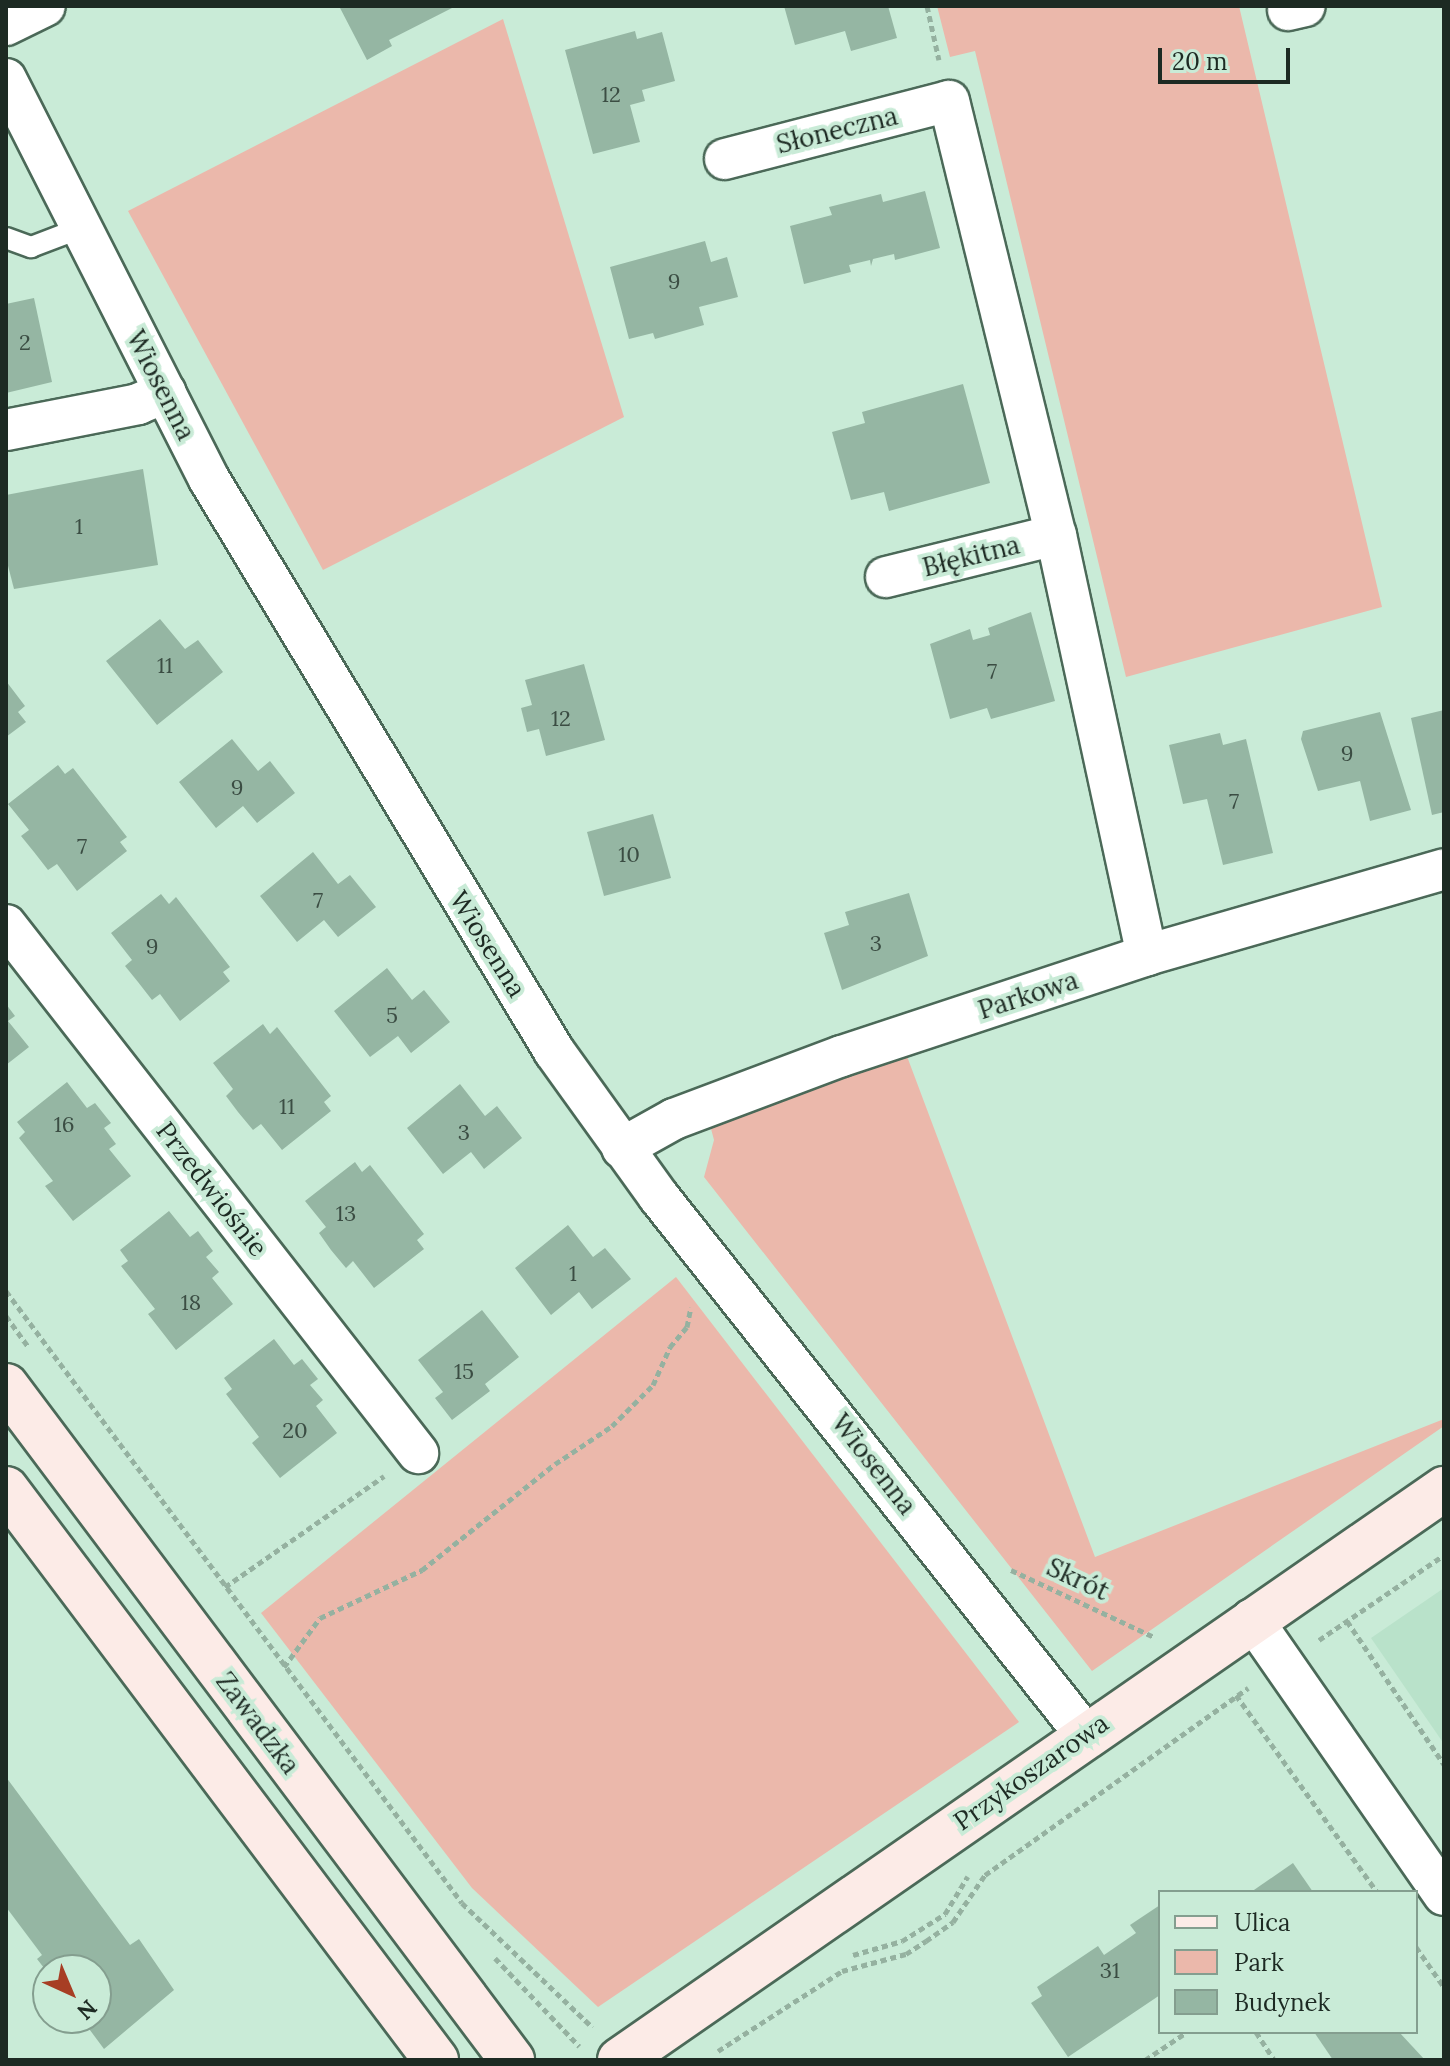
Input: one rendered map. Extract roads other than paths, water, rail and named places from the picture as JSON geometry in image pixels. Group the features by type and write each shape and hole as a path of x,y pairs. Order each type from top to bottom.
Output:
{"street":[{"path":"6,25 45,6"},
{"name":"Wiosenna","path":"6,79 166,392 311,655 554,1051 622,1148 1085,1734"},
{"name":"Słoneczna","path":"725,159 949,101 1056,535"},
{"path":"6,430 138,404 166,392"},
{"path":"1056,535 1147,955"},
{"name":"Błękitna","path":"886,577 1056,535"},
{"name":"Parkowa","path":"622,1148 674,1119 842,1056 1147,955 1444,869"},
{"name":"Przedwiośnie","path":"6,925 418,1453"},
{"name":"Zawadzka","path":"6,1386 512,2060"},
{"path":"6,1489 436,2060"},
{"name":"Przykoszarowa","path":"620,2060 1085,1734 1444,1489"},
{"path":"1252,1619 1286,1661 1444,1895"}],"lane":[{"path":"6,238 31,247 81,228"}]}
